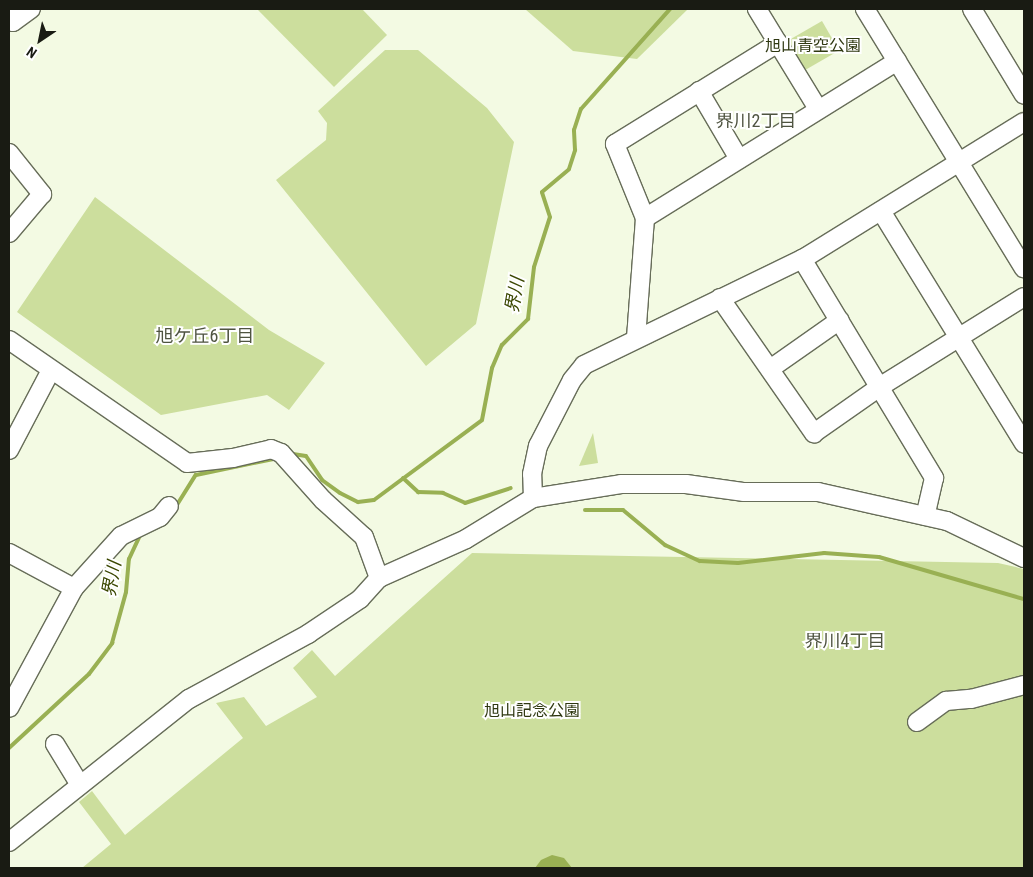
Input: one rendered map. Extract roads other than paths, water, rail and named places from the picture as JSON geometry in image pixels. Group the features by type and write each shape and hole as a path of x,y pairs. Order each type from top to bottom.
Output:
{"street":[{"path":"9,16 13,22 31,9"},
{"path":"757,9 818,109"},
{"path":"865,9 1024,268"},
{"path":"972,9 1024,95"},
{"path":"636,338 645,218 616,144 778,43"},
{"path":"645,218 897,61"},
{"path":"699,92 739,159"},
{"path":"533,498 532,474 538,446 572,380 592,360 802,259 1024,122"},
{"path":"9,153 42,194 9,233"},
{"path":"881,211 960,336 1024,443"},
{"path":"802,259 882,386 934,478 925,516"},
{"path":"720,298 814,433 882,386 1024,297"},
{"path":"770,369 840,320"},
{"path":"9,340 187,463 233,458 271,449 281,453 323,500 364,537 379,578"},
{"path":"9,450 51,370"},
{"path":"9,842 189,699 308,634 360,599 379,578 466,539 533,498 621,484 686,484 744,492 818,492 925,516 969,530 1024,558"},
{"path":"9,708 74,588 121,536 160,517 169,506"},
{"path":"9,553 74,588"},
{"path":"917,722 946,701 971,699 1024,685"},
{"path":"55,744 80,785"}],"waterway":[{"name":"界川","path":"293,454 306,456 322,480 340,493 358,502 374,500 482,420 492,368 502,345 528,319 534,267 550,217 542,192 569,169 575,150 574,130 581,109 670,9"},
{"name":"界川","path":"175,508 196,475 273,459"},
{"path":"403,478 418,492 443,493 465,503 511,488"},
{"path":"585,510 623,510 665,545 700,561 738,563 824,553 879,557 1024,599"},
{"name":"界川","path":"9,748 89,674 112,643 126,592 129,559 140,535"}],"district":[{"name":"界川2丁目","path":"756,121"},
{"name":"旭ケ丘6丁目","path":"205,336"},
{"name":"界川4丁目","path":"845,641"}],"park label":[{"name":"旭山青空公園","path":"813,46"},
{"name":"旭山記念公園","path":"532,711"}]}
